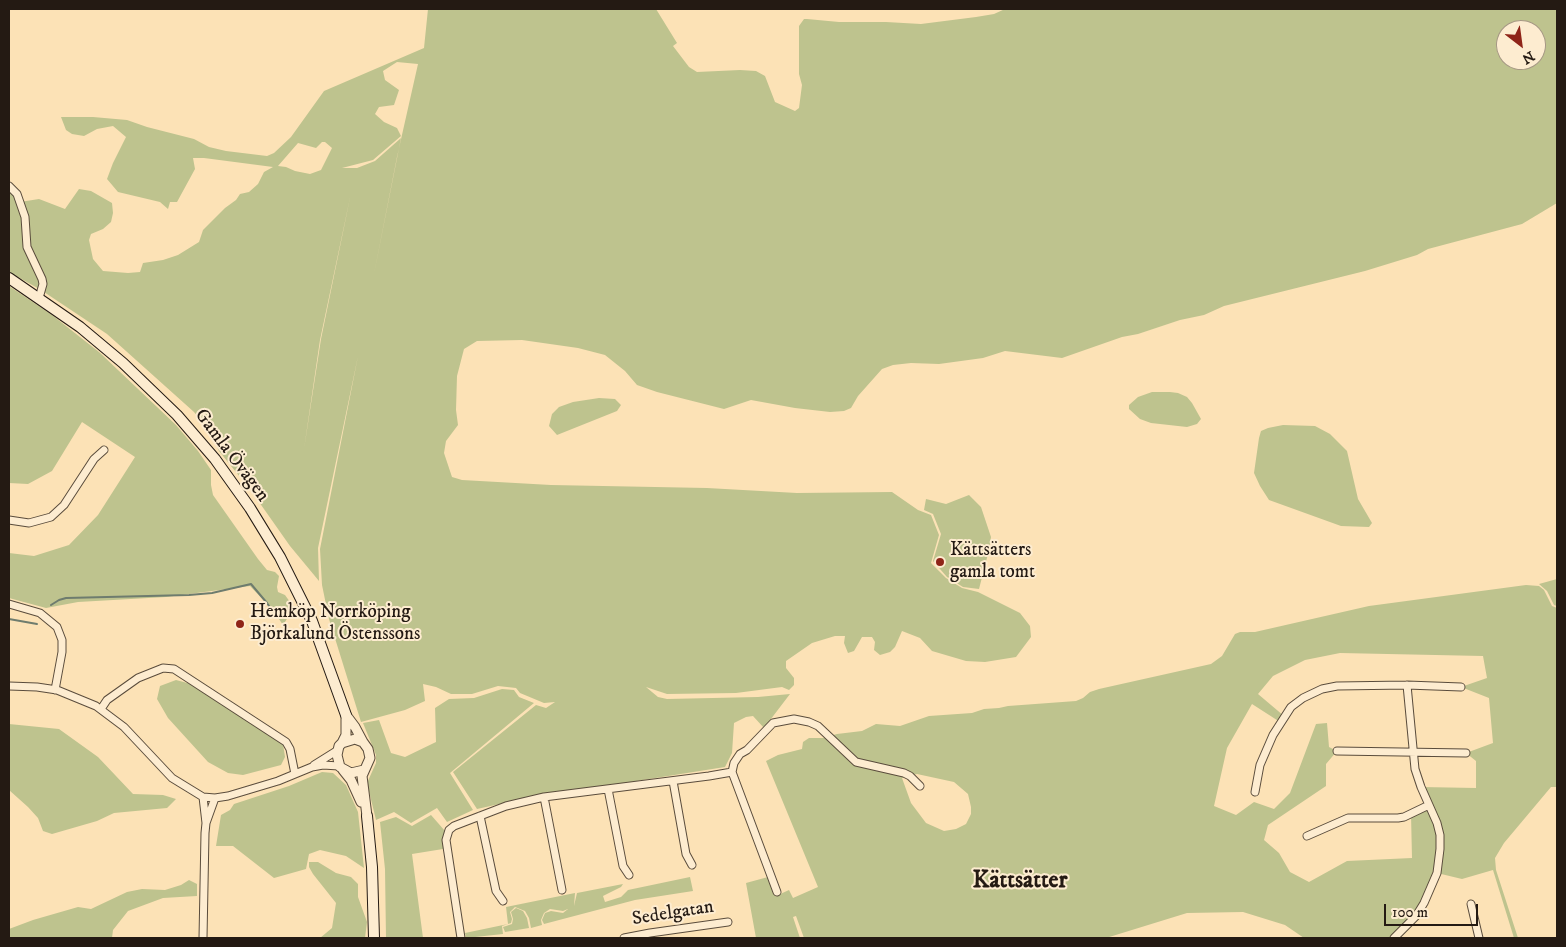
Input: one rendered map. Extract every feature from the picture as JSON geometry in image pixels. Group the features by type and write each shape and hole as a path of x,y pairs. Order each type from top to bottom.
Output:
{"main road":[{"name":"Gamla Övägen","path":"9,278 80,327 143,381 177,415 215,459 250,508 280,557 315,630 346,715"},
{"name":"Gamla Övägen","path":"367,816 372,867 374,938"}],"street":[{"path":"9,186 17,194 25,217 26,247 42,279 43,284 39,298"},
{"path":"9,520 29,523 51,517 64,505 94,460 104,450"},
{"path":"9,604 40,612 57,627 62,640 62,652 55,690"},
{"path":"101,709 107,700 138,678 163,668 174,669 286,742 290,749 294,774"},
{"path":"1255,792 1260,765 1273,735 1291,707 1303,698 1322,689 1338,686 1407,685 1461,687"},
{"path":"1394,938 1424,904 1437,873 1440,835 1415,769 1407,685"},
{"path":"9,686 37,686 55,690 79,698 101,709 124,727 172,778 203,797 215,798 252,789 312,767 323,765 356,773 364,770"},
{"name":"Gamla Övägen","path":"346,715 370,754 369,762 364,770 362,783 367,816"},
{"name":"Gamla Övägen","path":"346,715 346,735 340,746 337,759 341,768 351,780 367,816"},
{"path":"777,892 732,772 734,763 740,754 747,750 761,733 773,723 787,720 810,722 818,726 856,762 904,773 920,786"},
{"path":"312,767 340,746 354,739 363,742"},
{"path":"1338,751 1466,753"},
{"path":"461,938 446,835 454,826 506,806 544,798 732,772"},
{"path":"673,781 686,854 692,866"},
{"path":"608,789 623,866 629,875"},
{"path":"203,797 206,823 203,938"},
{"path":"206,823 215,798"},
{"path":"544,798 562,890"},
{"path":"1307,836 1348,818 1398,818 1429,805"},
{"path":"480,816 496,891 503,901"},
{"path":"1471,904 1479,938"},
{"name":"Sedelgatan","path":"624,938 728,922"}],"green space":[{"path":"428,9 656,9 677,43 673,46 689,67 697,72 756,71 765,76 775,102 795,111 799,108 802,85 799,74 799,26 804,19 839,22 921,24 994,14 1005,9 1557,9 1557,203 1522,224 1428,249 1417,255 1365,271 1224,306 1204,315 1122,337 1062,358 1005,351 983,358 939,364 911,363 893,365 882,369 858,396 851,408 844,411 830,412 795,408 751,400 724,409 637,385 625,371 605,355 578,348 522,340 477,341 464,349 457,376 456,410 458,425 446,441 444,453 452,477 462,480 551,485 707,488 797,493 892,492 918,510 931,515 939,535 931,563 946,578 962,588 978,592 1020,613 1030,626 1031,637 1016,657 985,662 966,661 932,651 920,638 902,631 895,647 890,652 880,655 874,650 875,642 872,637 862,637 854,651 848,653 844,643 845,636 835,636 812,643 786,661 786,668 794,678 794,685 789,690 782,687 736,693 667,694 646,687 658,697 667,699 758,697 790,694 764,728 753,716 734,723 732,753 725,767 544,794 477,809 453,772 536,705 546,708 555,702 544,703 520,693 516,688 498,686 472,694 451,694 436,687 423,684 425,701 405,710 361,722 329,619 322,585 320,549 358,356 318,548 319,581 290,546 252,492 219,451 210,432 194,412 107,334 41,290 9,272 9,186 20,202 39,199 65,209 79,189 91,191 112,203 113,213 111,222 103,229 91,234 89,240 93,259 103,271 128,273 140,272 143,263 163,260 178,255 199,242 203,230 236,200 240,194 249,192 258,184 264,172 273,167 193,158 195,169 177,202 170,202 168,209 160,202 118,192 107,179 126,137 113,126 97,129 84,136 72,134 66,130 61,117 127,120 194,139 209,147 267,156 274,153 291,137 324,91 424,48","holes":["397,62 418,64 399,149 401,138 375,161 357,168 342,168 373,160 401,136 397,128 384,122 375,114 379,107 394,105 399,90 385,80 383,71","322,142 325,142 332,148 321,170 310,174 278,166 298,143 316,148","399,149 372,284 397,157","351,193 321,339 304,449 320,340"]},
{"path":"9,286 52,315 99,352 176,425 198,451 211,470 213,495 258,559 267,570 275,572 279,576 278,592 285,595 290,602 292,611 283,625 273,610 250,586 166,597 78,602 46,608 9,598 9,553 34,556 69,545 98,515 135,457 82,422 52,471 28,484 9,483"},
{"path":"1152,392 1178,393 1187,397 1201,419 1197,424 1187,427 1151,423 1140,419 1129,409 1129,405 1138,397"},
{"path":"599,398 615,399 621,405 617,411 557,435 549,426 552,414 559,407 573,402"},
{"path":"1283,425 1315,426 1330,434 1347,451 1358,499 1372,523 1369,527 1341,526 1269,500 1254,473 1259,438 1261,431"},
{"path":"969,495 981,507 991,537 979,589 963,587 947,577 933,561 941,534 933,514 924,510 926,499 946,504"},
{"path":"1557,579 1557,606 1554,605 1547,591 1539,584"},
{"path":"1526,585 1539,586 1544,590 1552,606 1557,608 1557,787 1551,787 1504,843 1495,858 1496,870 1518,938 1514,938 1493,870 1462,879 1437,873 1424,903 1394,938 1304,938 1285,925 1243,912 1187,913 1106,938 804,938 796,916 793,917 800,938 756,938 746,883 768,877 776,896 789,890 793,898 818,887 766,761 778,755 802,749 803,742 809,738 823,738 862,731 876,724 900,726 929,716 972,713 984,709 1008,706 1076,701 1090,692 1099,689 1211,664 1222,656 1235,634 1240,632 1255,632 1369,606","holes":["1340,653 1483,656 1487,678 1461,687 1489,698 1493,743 1466,753 1476,761 1476,788 1421,787 1429,805 1411,814 1412,858 1347,861 1309,882 1290,872 1279,853 1264,840 1268,825 1326,786 1326,764 1337,751 1329,747 1327,723 1316,724 1290,793 1274,809 1254,802 1236,815 1214,806 1227,748 1252,704 1280,722 1284,716 1258,694 1273,676 1305,660","917,774 954,782 968,794 971,814 966,824 956,829 944,831 926,823 911,803 902,778"]},
{"path":"176,680 195,685 271,728 283,744 285,757 281,765 243,775 228,773 208,762 168,718 157,699 160,686"},
{"path":"502,689 514,690 519,697 534,703 450,773 473,810 447,822 437,808 411,823 394,812 376,820 367,783 376,763 376,755 363,723 379,720 391,753 405,757 436,742 435,708 449,699 474,698"},
{"path":"9,724 59,729 98,757 133,794 163,795 176,799 167,808 114,813 97,821 52,834 43,831 38,818 9,790"},
{"path":"322,772 333,773 346,785 358,812 364,868 346,856 320,850 309,854 306,869 274,878 233,846 216,846 221,815 230,810 234,804 289,786"},
{"path":"431,815 445,831 443,849 412,854 423,938 386,938 385,869 380,822 396,817 412,826"},
{"path":"309,862 318,862 336,873 351,877 358,884 358,897 367,922 365,938 320,938 332,928 336,903 313,874 309,867"},
{"path":"690,877 693,891 635,900 544,924 542,920 545,913 551,911 563,913 568,909 563,911 550,909 544,913 541,920 542,925 531,928 525,911 515,907 510,912 512,919 511,923 508,924 506,907 575,893 574,906 577,893 623,884 621,887 603,896 605,902 621,897 628,890"},
{"path":"189,880 197,884 197,896 163,898 128,911 113,930 112,938 9,938 9,929 33,920 78,907 91,909 127,892 142,889 165,890 181,885"},
{"path":"516,908 523,911 529,928 505,932 503,927 512,924 511,912"},
{"path":"508,924 502,926 503,934 466,938 465,933"}],"waterway":[{"path":"51,605 66,598 189,595 212,593 251,584 275,615"},
{"path":"9,619 37,624"}],"place":[{"name":"Kättsätters gamla tomt","path":"940,562"},
{"name":"Hemköp Norrköping Björkalund Östenssons","path":"240,624"}],"district":[{"name":"Kättsätter","path":"1020,882"}]}
